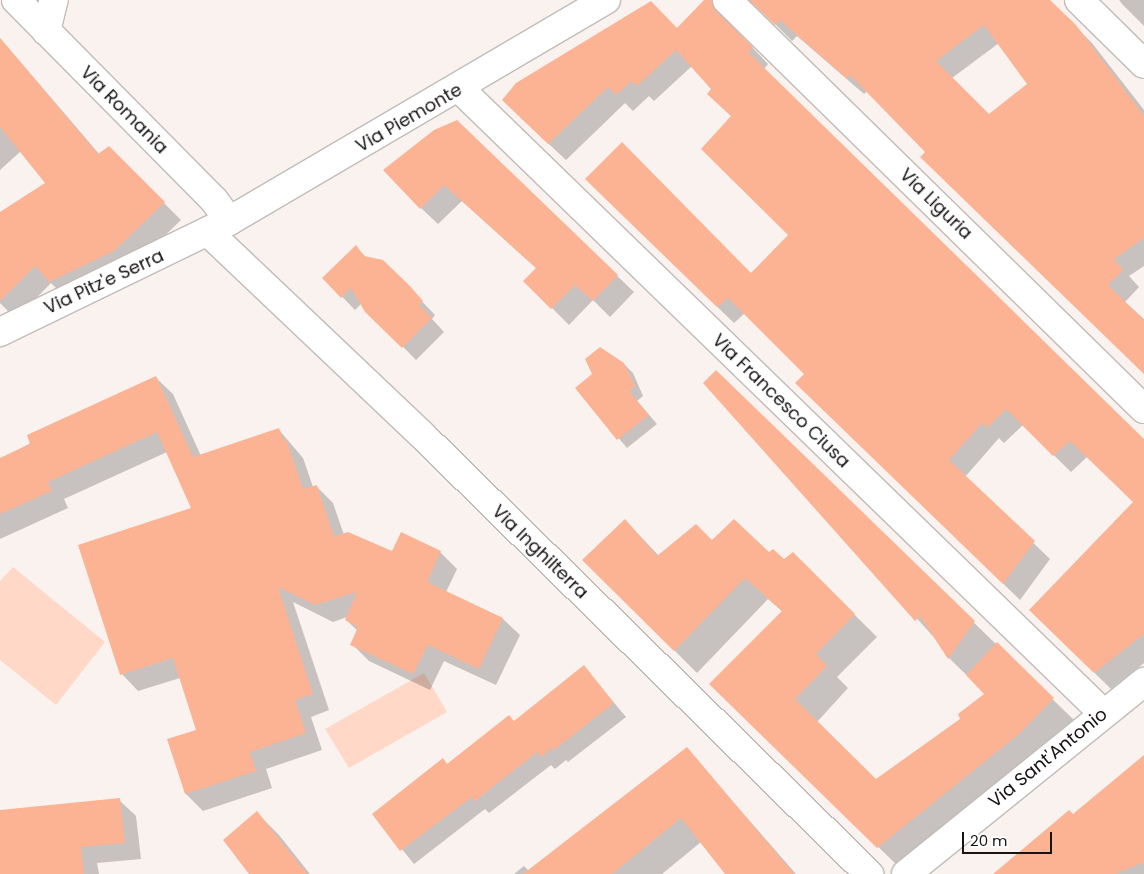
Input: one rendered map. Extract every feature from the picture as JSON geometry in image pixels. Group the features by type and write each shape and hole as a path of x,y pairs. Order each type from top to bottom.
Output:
{"street":[{"name":"Via Romania","path":"16,0 214,200 219,227"},
{"path":"46,31 54,0"},
{"name":"Via Piemonte","path":"219,227 460,89 606,0"},
{"name":"Via Liguria","path":"727,0 1144,409"},
{"path":"1079,0 1144,64"},
{"name":"Via Francesco Ciusa","path":"460,89 1103,713"},
{"name":"Via Pitz'e Serra","path":"0,332 219,227"},
{"name":"Via Inghilterra","path":"219,227 422,435 869,874"},
{"name":"Via Sant'Antonio","path":"906,874 1103,713 1144,682"}],"shaded area":[{"path":"13,567 105,642 56,705 0,660 0,581"},
{"path":"424,673 447,712 349,768 325,729"}],"building":[{"path":"704,0 712,0 716,11 753,47 748,52 1144,439 1144,634 1094,673 1029,610 1133,502 1070,441 1053,456 1006,409 987,428 982,423 949,460 1035,541 1003,584 795,383 804,374 728,298 717,307 585,179 622,142 751,273 788,235 701,149 731,116 707,94 711,89 676,50 637,86 632,81 616,95 608,87 548,144 502,100 516,83 651,1 677,28"},
{"path":"749,0 1050,0 1076,25 1144,116 1144,238 1114,259 1123,270 1108,285 1144,320 1144,374 920,157 925,152 850,75 847,79 780,20 775,25","holes":["984,25 1027,84 989,114 936,61"]},
{"path":"0,38 98,154 109,146 165,202 114,251 49,282 35,266 0,301 0,212 45,183 0,127"},
{"path":"457,120 618,275 593,301 575,285 551,309 523,281 536,268 444,185 420,209 383,170 434,130"},
{"path":"356,245 364,256 383,260 423,301 419,305 432,318 402,348 365,312 351,288 341,298 322,278"},
{"path":"600,347 624,363 635,386 629,391 649,415 617,440 575,388 592,374 585,359"},
{"path":"716,370 975,621 948,659 920,616 915,621 703,383"},
{"path":"156,376 193,457 279,428 284,441 286,439 303,489 317,485 334,537 348,532 392,551 401,532 441,551 427,582 503,618 479,669 428,645 413,674 350,645 358,627 345,620 357,592 315,605 278,587 313,694 295,700 306,733 250,752 256,771 185,794 167,739 196,730 173,658 120,675 78,545 191,508 157,432 48,482 52,491 0,514 0,458 30,444 27,435"},
{"path":"625,519 657,556 696,524 712,540 734,519 769,552 773,549 784,559 793,552 855,614 816,654 827,666 795,699 876,779 960,719 958,714 984,694 966,675 997,642 1054,698 1019,734 877,848 709,684 782,611 745,578 674,651 582,560"},
{"path":"584,665 614,703 554,750 552,748 541,757 537,752 475,801 472,797 400,851 372,814 443,758 447,764 509,715 514,721"},
{"path":"687,747 794,874 725,874 681,818 612,874 523,874"},
{"path":"1144,755 1144,862 1115,874 993,874 1069,810 1073,814"},
{"path":"120,798 125,843 81,847 84,874 0,874 0,810"},
{"path":"257,811 307,874 249,874 223,840"}]}
